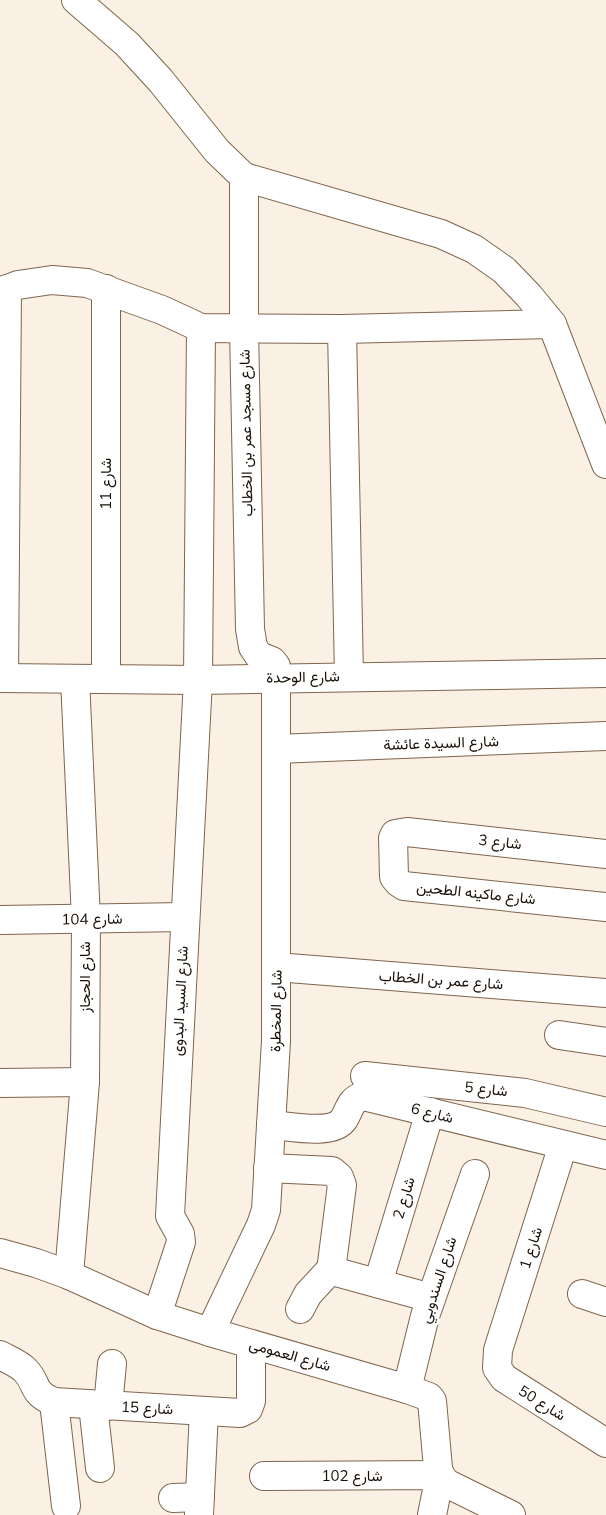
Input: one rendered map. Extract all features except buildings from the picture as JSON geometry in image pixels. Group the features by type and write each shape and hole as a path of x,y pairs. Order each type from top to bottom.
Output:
{"street":[{"path":"76,0 127,44 161,81 216,151 244,177 441,234 474,249 504,270 552,324 606,464"},
{"name":"شارع مسجد عمر بن الخطاب","path":"244,177 244,328 250,630 253,647 259,656 272,661 276,666 276,678"},
{"path":"2,678 4,291 18,285 52,280 86,283 162,310 201,328 342,329 552,324"},
{"name":"شارع 11","path":"106,289 106,679"},
{"name":"شارع السيد البدوى","path":"156,1315 181,1242 180,1234 170,1216 184,917 198,680 201,328"},
{"path":"342,329 349,676"},
{"name":"شارع الوحدة","path":"2,678 198,680 606,673"},
{"name":"شارع المخطرة","path":"210,1332 261,1225 266,1210 276,1041 276,678"},
{"name":"شارع الحجاز","path":"69,1275 85,1082 86,919 76,679"},
{"name":"شارع السيدة عائشة","path":"276,749 606,736"},
{"name":"شارع 3","path":"395,834 407,832 606,854"},
{"name":"شارع ماكينه الطحين","path":"395,834 393,838 392,870 394,877 404,886 606,908"},
{"name":"شارع 104","path":"0,920 184,917"},
{"name":"شارع عمر بن الخطاب","path":"276,967 606,993"},
{"path":"559,1035 606,1042"},
{"name":"شارع 5","path":"365,1076 524,1093 606,1112"},
{"path":"0,1083 85,1082"},
{"name":"شارع 6","path":"271,1125 323,1129 335,1127 343,1121 352,1102 363,1096 606,1155"},
{"name":"شارع 2","path":"378,1283 430,1112"},
{"name":"شارع 1","path":"498,1350 563,1145"},
{"path":"268,1168 332,1171 339,1177 342,1184 332,1263 336,1272 431,1298"},
{"name":"شارع السندوبي","path":"407,1389 431,1298 475,1174"},
{"name":"شارع العمومى","path":"0,1253 36,1262 69,1275 156,1315 407,1389 429,1398 432,1401 440,1475"},
{"path":"300,1309 308,1294 333,1267"},
{"name":"شارع 15","path":"54,1402 240,1413 248,1409 251,1401 252,1344"},
{"name":"شارع 50","path":"498,1350 497,1368 504,1378 606,1444"},
{"path":"0,1355 18,1364 26,1371 42,1397 54,1402 66,1506"},
{"path":"100,1468 101,1406 112,1364"},
{"path":"173,1498 199,1506 204,1411"},
{"path":"432,1515 440,1475"},
{"path":"440,1475 446,1483 511,1515"},
{"name":"شارع 102","path":"264,1476 440,1475"}]}
